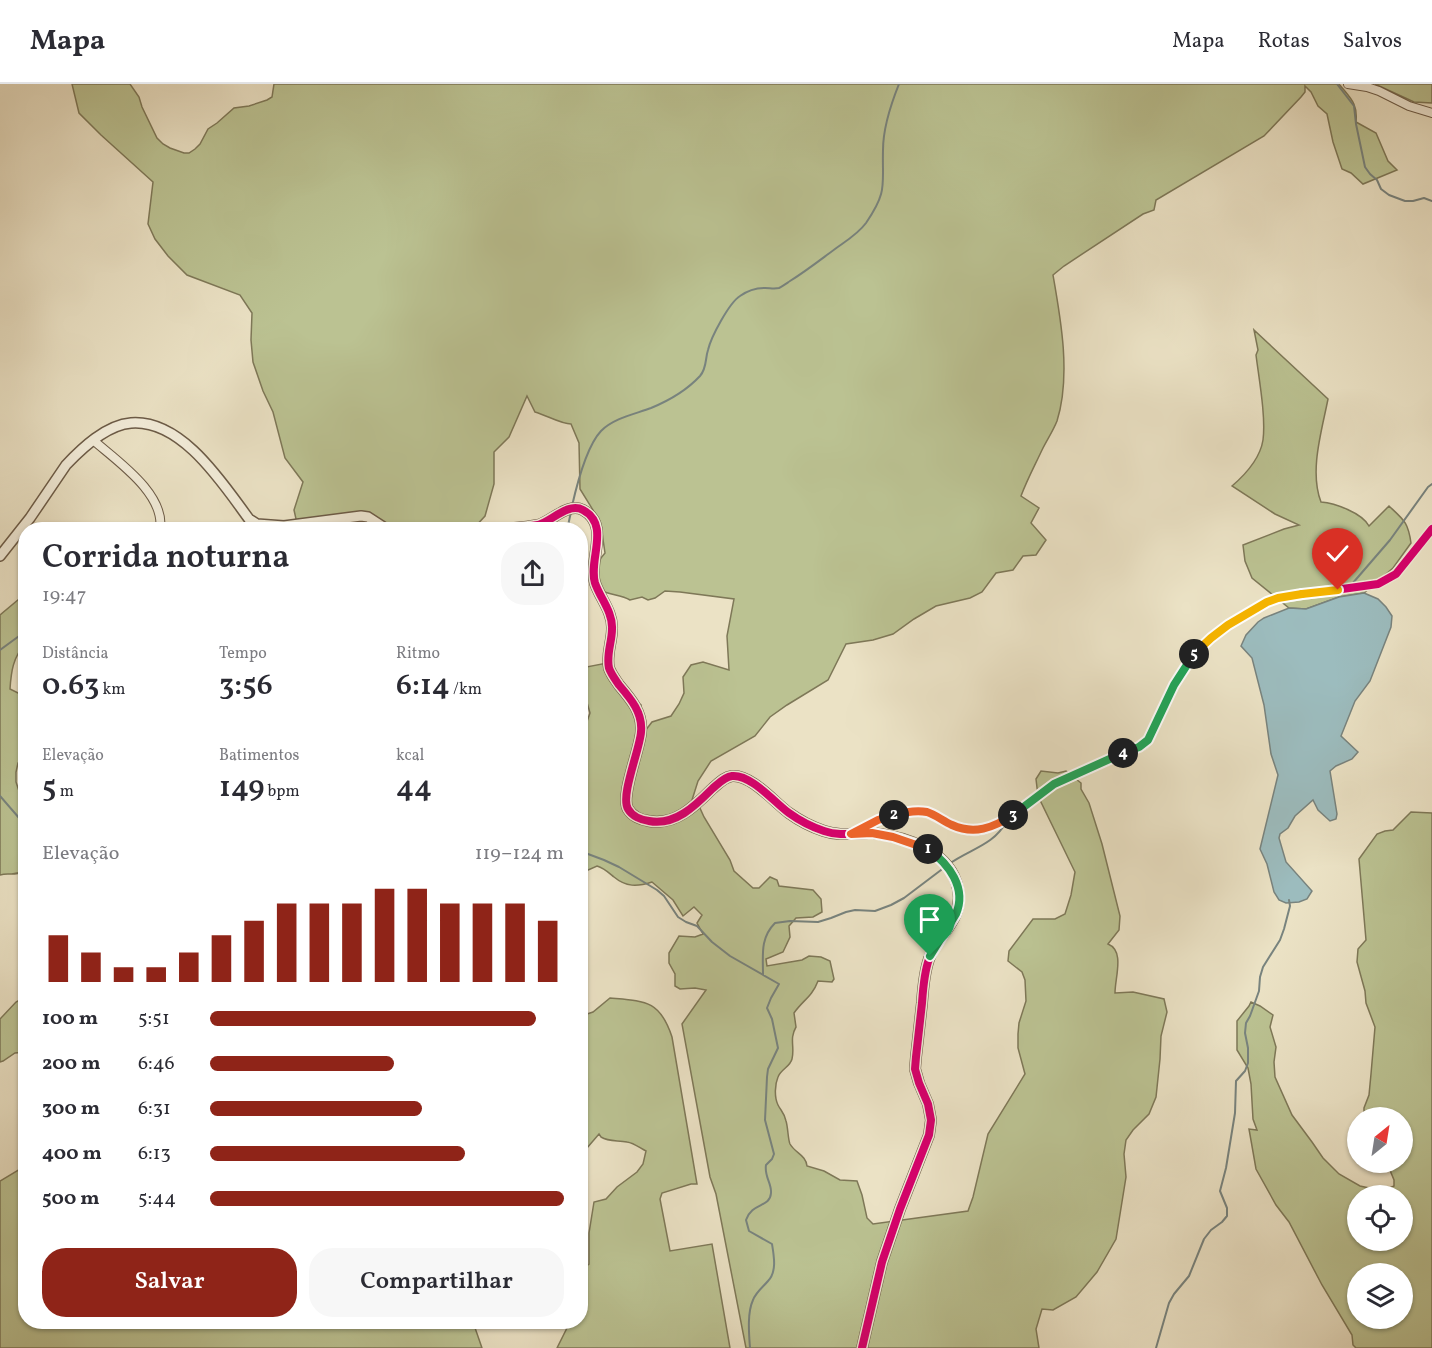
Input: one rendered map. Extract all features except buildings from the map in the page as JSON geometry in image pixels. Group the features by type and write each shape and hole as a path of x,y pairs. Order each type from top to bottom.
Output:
{"street":[{"path":"1348,84 1379,91 1409,106 1432,113"},
{"path":"27,522 66,465 93,440 109,430 129,423 143,423 160,428 182,441 208,464 253,522"},
{"path":"93,440 129,472 154,499 160,513 160,522"},
{"path":"543,522 570,509 578,508 593,518 597,530 598,542 593,571 612,628 608,656 609,668 638,711 641,722 641,734 626,799 626,806 631,812 642,820 653,822 675,818 685,813 726,778 736,776 756,786 802,822 826,832 872,833 893,837 929,849 940,858 956,881 959,908 930,956 923,988 915,1069 928,1104 931,1120 929,1135 882,1262 862,1348"},
{"path":"315,522 361,516 375,522"},
{"path":"851,834 878,820 915,811 927,813 963,829 975,831 998,824 1054,784 1144,745 1174,685 1192,656 1228,625 1278,598 1378,584 1396,574 1432,529"},
{"path":"0,556 18,533"}],"green space":[{"path":"72,84 130,84 139,97 157,138 170,148 189,153 200,144 208,129 234,108 249,106 272,97 274,84 1339,84 1350,97 1356,110 1356,122 1376,133 1388,161 1397,170 1363,184 1351,173 1342,169 1327,114 1318,106 1305,86 1305,92 1301,97 1264,136 1156,200 1154,210 1143,214 1053,275 1063,348 1061,404 1057,421 1021,496 1039,508 1031,523 1046,540 1036,555 1023,556 1013,570 996,573 982,592 970,598 936,606 893,634 846,644 828,680 770,717 755,736 711,761 698,781 692,800 699,806 734,871 753,888 759,888 770,877 777,880 779,886 813,890 821,899 822,912 813,917 796,918 789,926 790,937 783,952 766,959 767,966 802,960 809,956 821,957 830,961 834,979 832,982 818,981 810,995 794,1013 796,1027 793,1035 792,1059 778,1077 776,1098 785,1118 792,1147 805,1159 807,1166 824,1171 840,1180 857,1181 867,1218 873,1224 968,1211 988,1134 1025,1074 1018,1048 1018,1034 1026,1001 1025,980 1022,972 1008,961 1009,951 1033,919 1055,919 1065,914 1075,872 1038,796 1036,779 1041,771 1058,773 1066,771 1081,783 1081,789 1089,803 1102,844 1120,916 1119,930 1108,944 1113,947 1118,958 1115,993 1133,992 1164,999 1167,1012 1161,1036 1156,1097 1149,1114 1126,1140 1124,1154 1126,1177 1116,1239 1097,1272 1076,1297 1053,1310 1042,1309 1036,1329 1039,1348 746,1348 716,1194 710,1177 682,1024 706,990 680,989 675,986 675,974 669,963 669,953 679,936 695,937 703,934 697,923 702,915 694,907 683,916 673,900 652,882 632,885 623,883 597,866 588,870 588,719 590,713 588,667 612,662 623,686 641,705 645,731 652,722 671,716 684,693 683,677 691,665 703,662 729,670 727,636 734,599 665,591 648,600 642,597 630,600 602,591 597,571 599,562 605,553 601,526 580,489 579,443 571,424 535,412 527,396 509,437 494,452 494,484 485,516 479,522 297,522 294,510 303,482 285,458 273,412 253,362 252,313 240,295 187,275 168,256 155,239 148,224 153,182 79,113"},
{"path":"1375,84 1432,84 1432,103 1414,102"},
{"path":"1254,330 1328,399 1316,464 1321,502 1348,510 1361,517 1369,526 1389,506 1407,526 1411,543 1393,568 1364,593 1339,597 1306,609 1289,608 1252,578 1245,561 1243,545 1299,525 1275,514 1232,486 1252,466 1263,440 1263,409"},
{"path":"18,600 18,654 12,671 10,689 18,693 16,782 18,788 18,874 0,875 0,615"},
{"path":"1411,812 1432,813 1432,1348 1356,1348 1353,1345 1352,1335 1348,1329 1413,1329 1413,1263 1347,1263 1347,1327 1289,1222 1276,1205 1256,1169 1249,1129 1257,1130 1253,1119 1251,1084 1248,1068 1237,1050 1237,1021 1251,1002 1273,1015 1270,1027 1276,1047 1275,1077 1292,1115 1323,1158 1339,1174 1358,1185 1347,1185 1347,1251 1413,1251 1413,1185 1394,1185 1391,1173 1413,1173 1413,1107 1364,1107 1369,1095 1375,1027 1366,1003 1357,962 1358,949 1366,940 1359,859 1377,834 1393,830"},
{"path":"610,998 642,1002 656,1009 662,1016 672,1037 697,1184 662,1193 660,1199 670,1251 712,1244 730,1348 557,1348 566,1329 588,1329 589,1233 594,1202 606,1199 617,1187 637,1172 643,1164 646,1151 635,1144 604,1139 599,1134 588,1147 588,1014"},
{"path":"18,1001 18,1053 0,1062 0,1019"},
{"path":"18,1170 18,1329 475,1329 482,1348 0,1348 0,1181"}],"water":[{"path":"1364,593 1378,599 1386,607 1392,616 1391,627 1370,681 1355,701 1341,736 1358,752 1352,759 1330,771 1336,819 1330,821 1318,810 1313,800 1280,834 1279,838 1286,862 1312,891 1307,899 1286,903 1279,900 1274,892 1267,864 1260,849 1278,775 1271,754 1264,705 1252,658 1241,646 1246,635 1264,618 1289,608 1306,609 1339,597"}],"waterway":[{"path":"572,506 587,456 601,431 618,420 664,402 695,381 704,370 707,353 717,329 736,300 752,290 782,286 852,237 866,223 881,195 884,133 899,84"},
{"path":"1337,84 1354,106 1365,167 1377,180 1381,189 1405,201 1424,198 1432,201"},
{"path":"1352,584 1390,540 1432,484"},
{"path":"569,522 571,512"},
{"path":"0,650 18,637"},
{"path":"0,796 18,817"},
{"path":"949,864 995,836 1006,822"},
{"path":"588,854 619,867 657,890 664,896 678,917 697,926 730,956 779,984 767,1008 772,1019 778,1048 768,1069 767,1077 765,1120 774,1154 766,1165 771,1193 768,1201 752,1210 746,1220 749,1231 772,1244 774,1269 751,1305 750,1348"},
{"path":"763,975 765,941 775,923 818,922 855,910 875,911 904,898 945,867"},
{"path":"1156,1348 1169,1303 1189,1276 1204,1239 1227,1216 1227,1208 1220,1191 1235,1113 1236,1081 1245,1071 1248,1063 1246,1023 1259,991 1263,967 1280,940 1284,929 1290,906 1289,900"}],"cycle path":[{"path":"545,522 566,510 577,508 591,516 596,524 595,583 612,623 609,668 635,707 641,725 640,740 631,772 626,803 634,816 658,822 676,818 724,779 732,776 739,777 755,784 789,813 811,826 830,833 873,833 913,842 937,856 954,876 959,900 957,910 927,964 916,1057 915,1069 928,1104 931,1120 929,1135 882,1262 862,1348"},
{"path":"857,831 878,820 915,811 927,813 962,829 975,831 998,824 1054,784 1144,745 1172,688 1191,658 1208,640 1231,623 1278,598 1378,584 1396,574 1432,529"}],"route":[{"path":"930,956 959,908 959,891 950,870 929,849 893,837 872,833 851,834 878,820 915,811 927,813 951,825 975,831 998,824 1054,784 1144,745 1174,685 1192,656 1228,625 1278,598 1338,590"}]}
